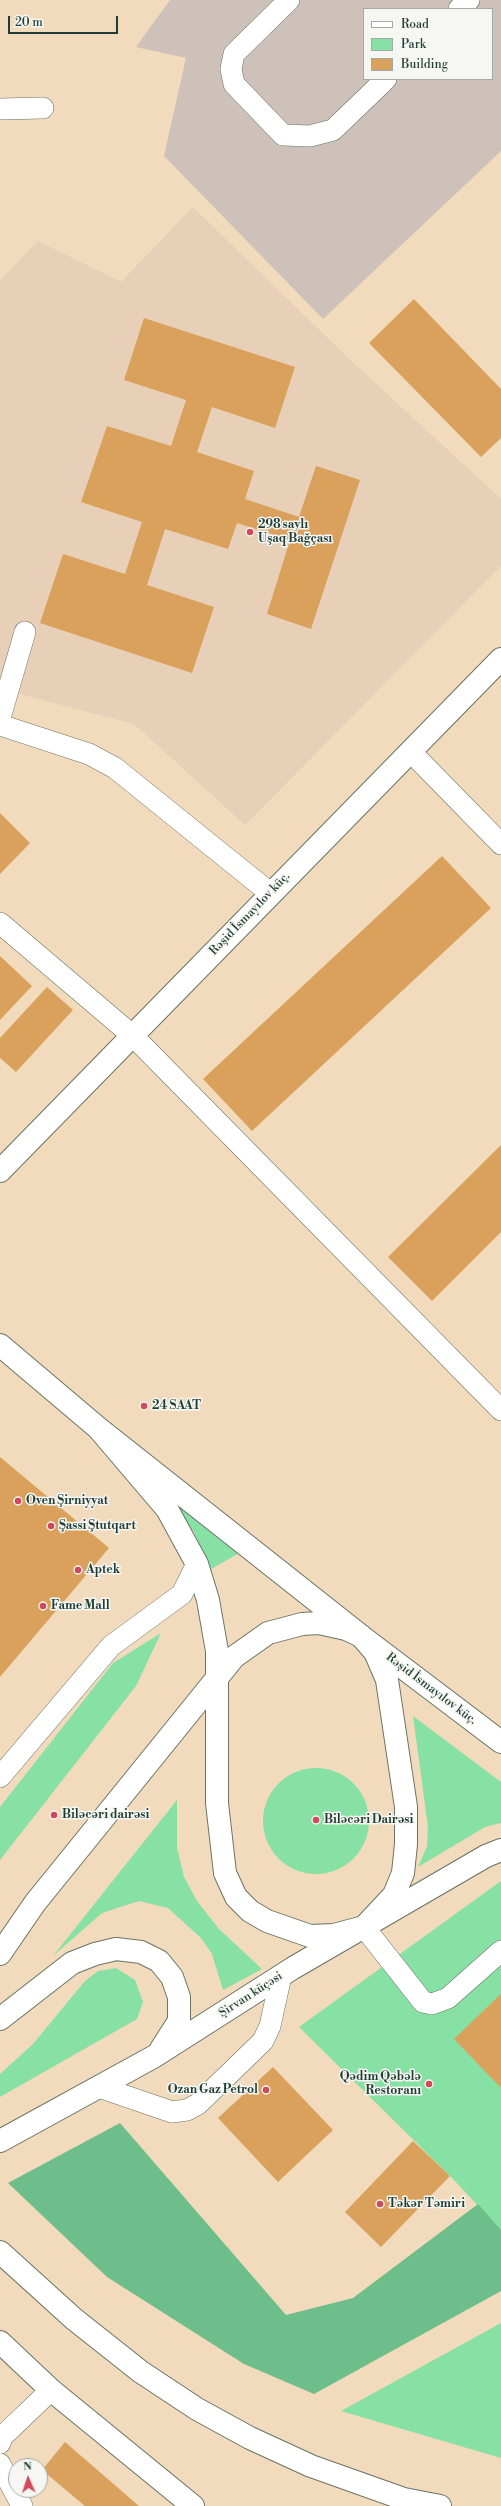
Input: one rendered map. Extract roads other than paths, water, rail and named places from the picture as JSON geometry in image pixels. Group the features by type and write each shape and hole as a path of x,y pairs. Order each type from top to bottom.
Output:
{"main road":[{"name":"Rəşid İsmayılov küç.","path":"0,1171 133,1036 270,893 411,752 501,659"},
{"path":"0,1345 98,1428 361,1636 375,1652 387,1680 406,1807 406,1844 403,1873 394,1895 364,1927 334,1935 310,1936 267,1921 250,1911 236,1896 225,1873 217,1803 218,1677 214,1628 197,1564 168,1509 98,1428"},
{"path":"1,1949 35,1903 234,1657 251,1643 268,1633 285,1626 319,1623 346,1629 361,1636"},
{"name":"Rəşid İsmayılov küç.","path":"361,1636 501,1742"},
{"name":"Şirvan küçəsi","path":"0,2141 155,2056 281,1976 486,1856 501,1850"},
{"path":"0,2019 72,1963 95,1954 116,1949 141,1952 159,1961 172,1977 179,1997 179,2021 155,2056"},
{"path":"0,2252 74,2319 141,2372 197,2409 250,2438 311,2466 404,2499 440,2506"},
{"path":"0,2342 51,2390 193,2506"}],"lane":[{"path":"289,0 234,54 231,69 234,84 283,135 310,136 333,130 385,80"},
{"path":"460,8 469,0"},
{"path":"0,109 44,108"},
{"path":"0,718 25,632"},
{"path":"0,725 89,754 115,768 270,893"},
{"path":"411,752 501,844"},
{"path":"0,923 133,1036 501,1410"},
{"path":"0,1777 112,1646 182,1594 197,1564"},
{"path":"364,1927 423,2002 432,2004 448,1998 501,1951"},
{"path":"98,2087 172,2112 187,2110 198,2104 263,2041 270,2026 281,1976"},
{"path":"0,2443 2,2438 51,2390"},
{"path":"0,2464 22,2506"}],"place":[{"name":"298 saylı Uşaq Bağçası","path":"250,532"},
{"name":"24 SAAT","path":"144,1406"},
{"name":"Oven Şirniyyat","path":"18,1501"},
{"name":"Şassi Ştutqart","path":"51,1526"},
{"name":"Aptek","path":"78,1570"},
{"name":"Fame Mall","path":"43,1606"},
{"name":"Biləcəri dairəsi","path":"54,1815"},
{"name":"Biləcəri Dairəsi","path":"316,1820"},
{"name":"Qədim Qəbələ Restoranı","path":"429,2084"},
{"name":"Ozan Gaz Petrol","path":"266,2090"},
{"name":"Təkər Təmiri","path":"380,2204"}]}
